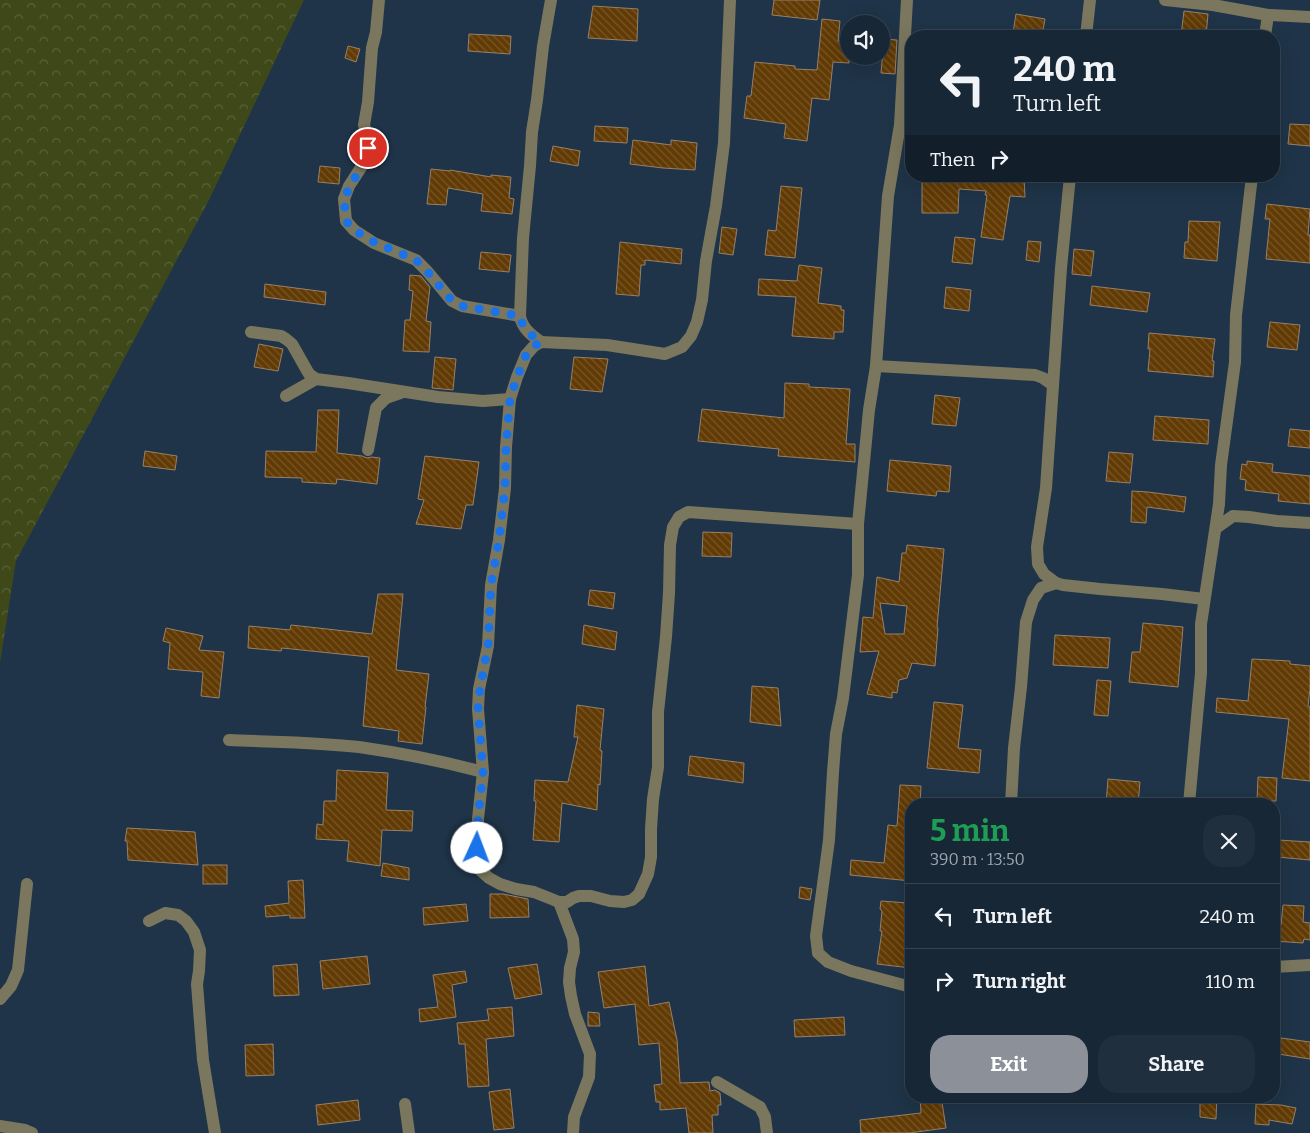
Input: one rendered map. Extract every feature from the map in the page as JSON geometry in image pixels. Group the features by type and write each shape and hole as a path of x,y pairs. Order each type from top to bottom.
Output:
{"street":[{"path":"379,0 364,125 368,138 368,148 362,166 344,199 346,221 354,230 374,242 416,260 452,301 462,306 520,316"},
{"path":"551,0 542,46 532,132 523,238 521,322 525,329 541,342 607,345 665,354 682,347 691,336 697,322 702,300 724,143 730,0"},
{"path":"905,985 828,962 818,953 816,936 830,840 836,734 843,698 858,575 858,524 869,410 876,366 888,196 900,125 907,0"},
{"path":"1087,30 1090,0"},
{"path":"1165,0 1213,2 1268,15 1310,17"},
{"path":"1266,30 1268,15"},
{"path":"1056,583 1044,574 1038,564 1037,546 1046,488 1061,268 1069,182"},
{"path":"1190,798 1201,673 1201,624 1219,504 1221,465 1235,362 1236,315 1251,182"},
{"path":"251,332 281,336 286,339 292,344 309,374 316,379 438,397 483,401 510,399"},
{"path":"541,342 534,346 526,355 510,399 505,488 491,585 488,646 478,709 483,772 478,819 477,861 479,869 489,878 500,884 534,892 559,902 567,902 579,896 591,896 610,901 624,902 632,900 639,894 648,874 651,857 650,829 658,767 658,712 669,593 670,545 673,527 679,517 688,512 858,524"},
{"path":"876,366 1035,375 1043,378 1053,386"},
{"path":"286,396 316,379"},
{"path":"368,450 376,408 386,398 404,392"},
{"path":"1219,504 1233,516 1310,523"},
{"path":"1216,528 1233,516"},
{"path":"1011,798 1026,622 1033,600 1041,588 1056,583 1204,600"},
{"path":"228,740 358,747 434,759 483,772"},
{"path":"0,999 11,986 18,970 27,884"},
{"path":"559,902 573,939 574,952 569,982 571,996 575,1014 590,1054 588,1078 574,1116 573,1133"},
{"path":"149,920 165,913 178,915 186,921 194,932 197,941 200,957 197,984 203,1060 215,1133"},
{"path":"1280,967 1310,966"},
{"path":"717,1082 760,1107 765,1118 767,1133"},
{"path":"405,1104 409,1133"},
{"path":"0,1126 32,1133"}],"green space":[{"path":"0,0 304,0 210,198 16,561 0,663"}],"building":[{"path":"774,0 820,0 817,20 772,15"},
{"path":"593,6 638,9 637,41 588,38"},
{"path":"1184,11 1208,14 1207,30 1182,30"},
{"path":"1016,14 1045,19 1043,30 1013,30"},
{"path":"822,19 840,21 838,41 840,41 840,62 833,62 829,100 812,98 807,141 784,138 786,124 744,118 747,96 751,96 755,62 795,66 795,69 817,70"},
{"path":"469,34 511,36 510,54 468,51"},
{"path":"890,39 897,40 895,74 881,73 882,65 890,65"},
{"path":"348,46 360,49 356,62 345,58"},
{"path":"1290,124 1310,125 1310,146 1288,144"},
{"path":"595,126 628,128 627,143 594,141"},
{"path":"633,140 671,145 671,140 697,143 695,170 630,164"},
{"path":"553,146 580,151 578,166 550,161"},
{"path":"320,166 340,168 339,184 318,182"},
{"path":"431,169 450,170 491,177 491,175 511,177 509,198 514,199 512,214 481,211 483,194 448,188 446,205 427,204"},
{"path":"922,182 1024,182 1025,197 1010,196 1003,240 981,237 986,191 959,189 958,213 922,213"},
{"path":"781,186 802,188 795,258 765,255 768,230 776,231"},
{"path":"1267,204 1310,209 1308,235 1310,235 1310,263 1266,259 1270,219 1265,219"},
{"path":"1189,221 1220,222 1217,261 1184,258 1185,242 1188,242"},
{"path":"722,227 737,229 733,255 719,253"},
{"path":"955,237 975,239 972,264 952,262"},
{"path":"1028,241 1041,242 1039,262 1026,260"},
{"path":"620,242 682,249 681,264 645,260 645,265 641,265 639,296 616,294"},
{"path":"1074,249 1094,251 1091,276 1072,274"},
{"path":"481,252 511,255 509,272 479,269"},
{"path":"799,265 822,268 818,303 841,306 841,310 844,310 843,332 834,332 834,339 792,336 796,297 758,295 759,279 797,281"},
{"path":"410,275 421,276 430,287 426,321 431,322 429,352 403,351 405,320 410,320 413,291 409,290"},
{"path":"265,284 326,292 325,305 264,297"},
{"path":"1092,286 1150,293 1147,312 1090,305"},
{"path":"946,287 971,290 969,311 944,308"},
{"path":"1270,322 1300,325 1297,350 1267,347"},
{"path":"1149,333 1215,339 1212,361 1214,361 1213,377 1148,371"},
{"path":"259,344 283,349 278,371 254,367"},
{"path":"435,357 456,359 453,390 432,388"},
{"path":"574,357 608,359 602,392 570,389"},
{"path":"785,383 809,384 809,387 850,389 846,444 855,444 855,462 778,456 779,449 698,441 702,409 784,418"},
{"path":"935,395 960,398 956,426 932,424"},
{"path":"318,410 339,410 337,453 367,458 380,458 377,484 337,479 336,484 302,482 302,478 265,477 266,451 316,452"},
{"path":"1155,416 1209,420 1208,444 1153,440"},
{"path":"1290,429 1310,431 1310,448 1288,446"},
{"path":"145,451 177,456 175,470 143,466"},
{"path":"1109,452 1133,454 1130,483 1106,481"},
{"path":"425,456 479,462 473,505 466,505 461,529 416,524 424,500 418,499"},
{"path":"890,460 951,466 949,492 937,491 936,496 887,491"},
{"path":"1247,461 1273,464 1272,472 1310,476 1310,504 1278,501 1279,494 1245,490 1246,480 1240,479 1242,464 1247,465"},
{"path":"1132,491 1186,497 1184,512 1147,507 1146,523 1131,522"},
{"path":"703,532 732,533 731,557 702,556"},
{"path":"907,545 944,549 935,666 912,663 907,678 899,680 897,693 892,692 892,698 867,694 879,651 860,652 863,617 873,618 877,577 899,582 902,553 906,553","holes":["880,603 907,606 904,634 885,634"]},
{"path":"590,590 615,593 613,609 588,605"},
{"path":"378,594 403,594 396,670 429,674 422,744 398,741 399,731 363,726 369,657 282,648 281,651 248,648 249,626 290,630 291,625 372,634"},
{"path":"1143,623 1183,627 1178,687 1129,682 1132,652 1140,652"},
{"path":"584,625 617,632 615,650 582,644"},
{"path":"166,628 203,636 199,650 224,652 219,698 201,696 203,672 168,669 170,643 163,641"},
{"path":"1055,635 1110,638 1108,668 1053,665"},
{"path":"1252,659 1290,661 1290,664 1310,666 1308,706 1310,707 1310,781 1282,778 1289,719 1216,712 1217,698 1248,701"},
{"path":"1097,680 1111,681 1108,716 1094,715"},
{"path":"752,686 778,688 781,726 750,722"},
{"path":"934,702 963,705 958,748 981,750 979,773 927,768"},
{"path":"577,705 604,709 597,810 562,803 559,842 533,840 536,801 534,801 535,780 568,782 578,737 574,737"},
{"path":"690,756 744,763 743,783 688,775"},
{"path":"337,770 388,773 386,810 413,811 412,831 382,830 380,866 347,861 349,841 316,839 317,824 323,825 324,801 336,801"},
{"path":"1258,777 1277,778 1276,798 1257,798"},
{"path":"1108,779 1140,782 1139,798 1106,798"},
{"path":"900,785 921,786 920,798 905,798 905,880 850,875 851,860 884,863 888,825 897,826"},
{"path":"127,828 195,832 198,865 128,860 127,841 125,841"},
{"path":"1280,840 1310,842 1310,860 1280,857"},
{"path":"383,863 409,868 409,880 381,876"},
{"path":"203,865 227,865 227,884 203,884"},
{"path":"303,880 305,918 290,918 290,915 266,917 265,906 289,903 288,881"},
{"path":"800,887 812,889 810,900 799,898"},
{"path":"490,894 503,894 528,899 529,917 490,918"},
{"path":"881,901 905,903 905,967 877,964 882,931 880,931 882,911 880,909"},
{"path":"466,904 468,921 424,925 423,908"},
{"path":"1283,905 1304,906 1303,922 1310,923 1310,940 1304,939 1303,943 1280,941"},
{"path":"367,956 370,984 323,989 320,961"},
{"path":"297,964 299,995 274,996 273,966"},
{"path":"537,964 542,994 515,999 508,968"},
{"path":"645,966 649,1006 669,1002 677,1040 680,1083 709,1082 710,1091 715,1090 720,1093 721,1105 718,1105 718,1115 712,1115 713,1133 689,1133 686,1108 660,1110 660,1102 656,1102 654,1085 662,1084 659,1043 639,1045 635,1004 604,1008 598,972"},
{"path":"465,971 467,982 452,985 456,1017 420,1022 419,1009 438,1007 433,975"},
{"path":"512,1007 514,1036 486,1039 489,1086 468,1087 465,1044 459,1044 457,1023 489,1020 487,1009"},
{"path":"588,1012 599,1013 600,1026 588,1026"},
{"path":"844,1017 845,1035 795,1037 794,1020"},
{"path":"1281,1038 1310,1042 1310,1059 1280,1054"},
{"path":"273,1044 274,1075 246,1076 245,1045"},
{"path":"510,1089 514,1128 494,1130 489,1092"},
{"path":"358,1100 360,1120 318,1125 316,1105"},
{"path":"920,1103 942,1103 946,1128 909,1133 861,1133 860,1120 921,1113"},
{"path":"1200,1103 1217,1103 1216,1119 1200,1117"},
{"path":"1256,1104 1296,1108 1292,1124 1269,1120 1269,1125 1255,1124"}],"route":[{"path":"368,148 362,166 344,199 346,221 354,230 374,242 416,260 452,301 462,306 520,316 525,329 541,342 534,346 526,355 510,399 505,488 491,585 488,646 483,666 478,709 483,772 477,848"}]}
